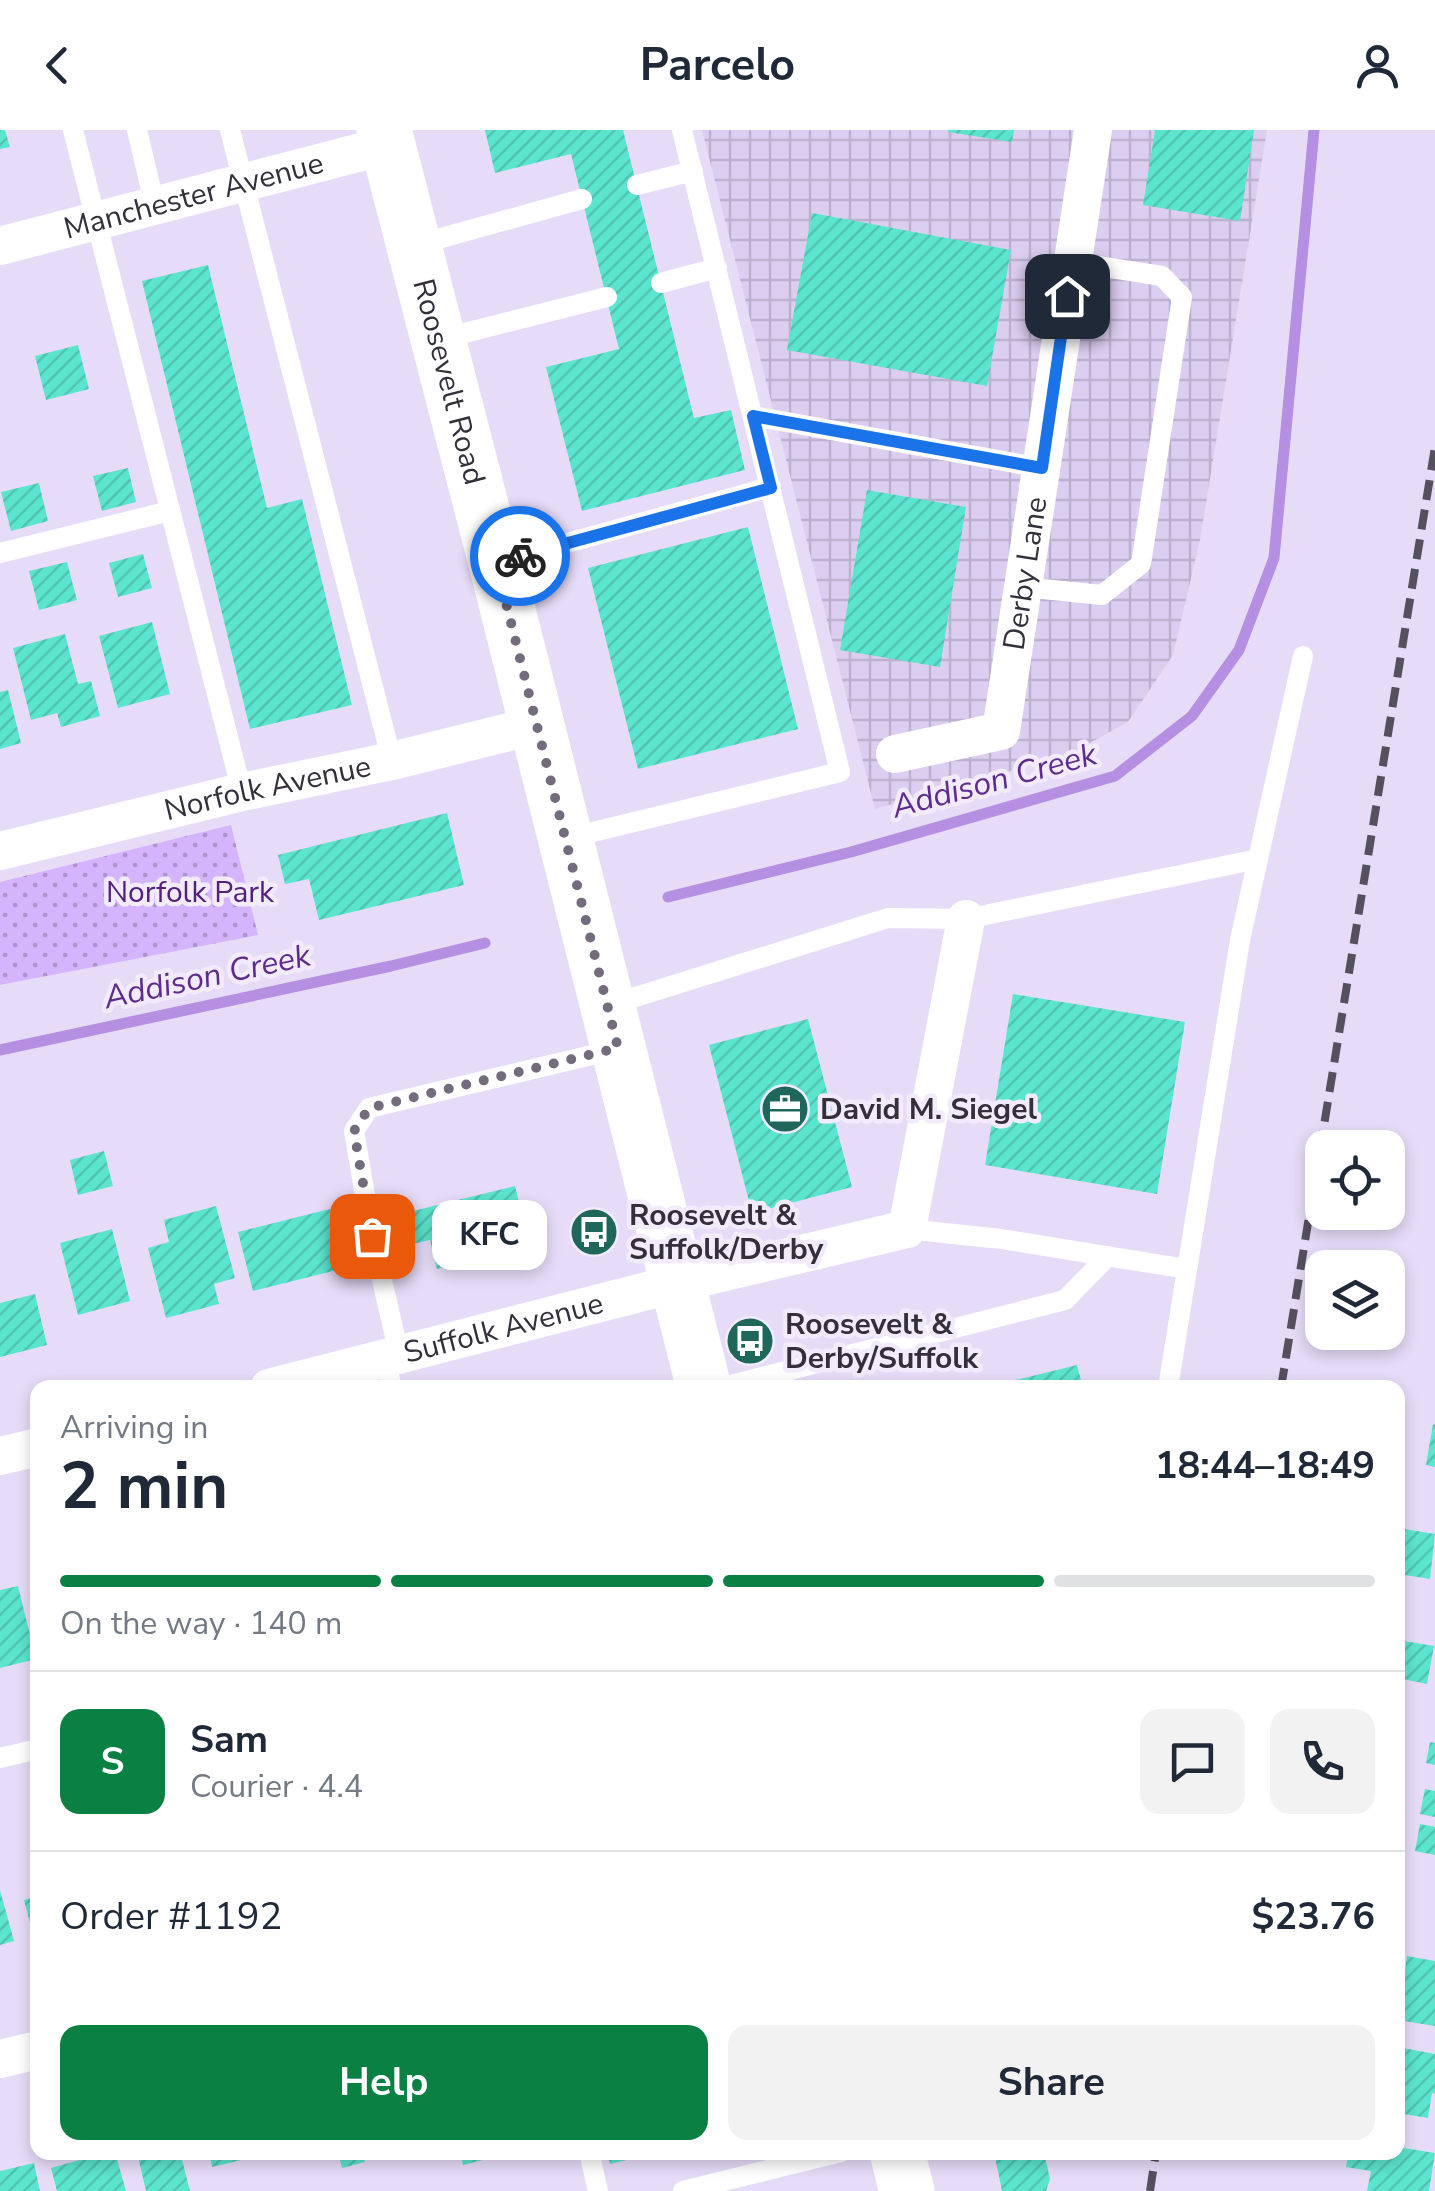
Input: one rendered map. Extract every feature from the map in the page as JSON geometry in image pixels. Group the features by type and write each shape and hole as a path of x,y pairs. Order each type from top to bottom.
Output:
{"main road":[{"name":"Roosevelt Road","path":"386,138 702,1380"},
{"path":"899,2160 907,2191"}],"street":[{"name":"Derby Lane","path":"895,754 1001,731 1093,130"},
{"name":"Manchester Avenue","path":"0,246 243,183 386,138"},
{"name":"Norfolk Avenue","path":"0,851 537,725"},
{"path":"678,1283 907,1228 966,920"},
{"name":"Suffolk Avenue","path":"316,1380 392,1367 678,1283"},
{"path":"0,1456 30,1449"},
{"path":"0,2059 30,2052"}],"lane":[{"path":"73,130 242,792"},
{"path":"138,130 154,206"},
{"path":"230,130 392,760"},
{"path":"566,838 840,772 682,130"},
{"path":"637,185 693,171"},
{"path":"414,245 582,199"},
{"path":"1023,587 1102,595 1140,564 1182,297 1162,276 1072,262"},
{"path":"661,283 717,268"},
{"path":"438,339 607,297"},
{"path":"753,416 1042,468"},
{"path":"496,563 771,488"},
{"path":"0,554 170,512"},
{"path":"1169,1380 1240,940 1303,656"},
{"path":"392,1367 354,1131 369,1108 613,1027 888,918 966,920 1258,859"},
{"path":"907,1228 1187,1269"},
{"path":"751,1380 1064,1300 1108,1256"},
{"path":"0,1758 30,1751"},
{"path":"590,2160 598,2191"},
{"path":"683,2191 809,2160"}],"shaded area":[{"path":"702,130 1267,130 1200,540 1173,655 1128,722 1068,755 875,809"}],"green space":[{"name":"Norfolk Park","path":"231,825 258,935 0,985 0,882"}],"building":[{"path":"0,130 5,130 10,147 0,149"},
{"path":"485,130 623,130 694,418 731,410 745,470 582,511 546,367 619,349 571,154 495,173"},
{"path":"948,130 1014,130 1012,142"},
{"path":"1155,130 1254,130 1240,221 1143,205"},
{"path":"812,213 1011,250 987,386 787,350"},
{"path":"208,265 267,508 302,499 352,705 250,729 142,281"},
{"path":"78,345 89,389 46,400 35,356"},
{"path":"128,468 136,502 102,511 93,476"},
{"path":"39,483 48,521 11,531 1,492"},
{"path":"867,490 966,507 940,667 840,650"},
{"path":"748,527 798,729 638,769 588,568"},
{"path":"143,554 152,588 118,597 109,563"},
{"path":"67,562 77,600 39,610 29,571"},
{"path":"152,622 170,694 118,708 99,636"},
{"path":"65,634 78,684 91,681 100,716 61,727 57,713 31,720 13,648"},
{"path":"8,690 21,743 0,749 0,692"},
{"path":"447,813 464,885 319,920 309,879 285,884 278,855"},
{"path":"1013,994 1185,1022 1157,1194 985,1165"},
{"path":"808,1019 852,1187 752,1213 709,1045"},
{"path":"104,1151 113,1186 78,1195 70,1160"},
{"path":"515,1186 530,1246 437,1269 430,1240 408,1245 401,1214"},
{"path":"216,1206 235,1278 214,1284 219,1304 166,1318 148,1248 169,1242 164,1220"},
{"path":"330,1209 345,1268 253,1291 238,1232"},
{"path":"112,1229 130,1301 78,1315 60,1243"},
{"path":"35,1294 47,1345 0,1357 0,1303"},
{"path":"1077,1365 1081,1380 1016,1380"},
{"path":"1435,1425 1435,1467 1426,1465"},
{"path":"1405,1529 1435,1534 1430,1579 1405,1575"},
{"path":"18,1586 30,1635 30,1660 0,1668 0,1590"},
{"path":"1405,1641 1434,1646 1427,1684 1405,1679"},
{"path":"1430,1742 1435,1743 1435,1765 1426,1763"},
{"path":"1425,1789 1435,1791 1435,1817 1420,1814"},
{"path":"1420,1824 1435,1827 1435,1855 1415,1851"},
{"path":"0,1890 14,1941 0,1945"},
{"path":"30,1898 30,1922 24,1900"},
{"path":"1407,1956 1435,1961 1435,2026 1405,2021"},
{"path":"1405,2048 1435,2054 1435,2094 1432,2093 1428,2118 1405,2114"},
{"path":"1405,2148 1435,2153 1429,2191 1367,2191 1371,2171 1346,2167 1347,2160 1405,2160"},
{"path":"80,2160 117,2160 126,2191 57,2191 51,2168"},
{"path":"139,2160 182,2160 190,2191 146,2191"},
{"path":"211,2160 241,2160 212,2167"},
{"path":"340,2160 365,2160 365,2162 342,2168"},
{"path":"996,2160 1046,2160 1050,2179 1046,2191 1002,2191"},
{"path":"34,2163 40,2191 0,2191 0,2171"}],"waterway":[{"name":"Addison Creek","path":"668,897 851,852 1115,776 1192,716 1239,650 1274,558 1314,130"},
{"name":"Addison Creek","path":"0,1050 485,943"}],"railway":[{"path":"1282,1380 1435,447"},
{"path":"1150,2191 1155,2160"}],"way so far":[{"path":"372,1236 354,1131 369,1108 618,1048 496,563 520,556"}],"place":[{"name":"David M. Siegel","path":"785,1109"},
{"name":"Roosevelt & Suffolk/Derby","path":"594,1232"},
{"name":"KFC","path":"372,1236"},
{"name":"Roosevelt & Derby/Suffolk","path":"750,1341"}],"route":[{"path":"520,556 771,488 753,416 1042,468 1067,296"}]}
